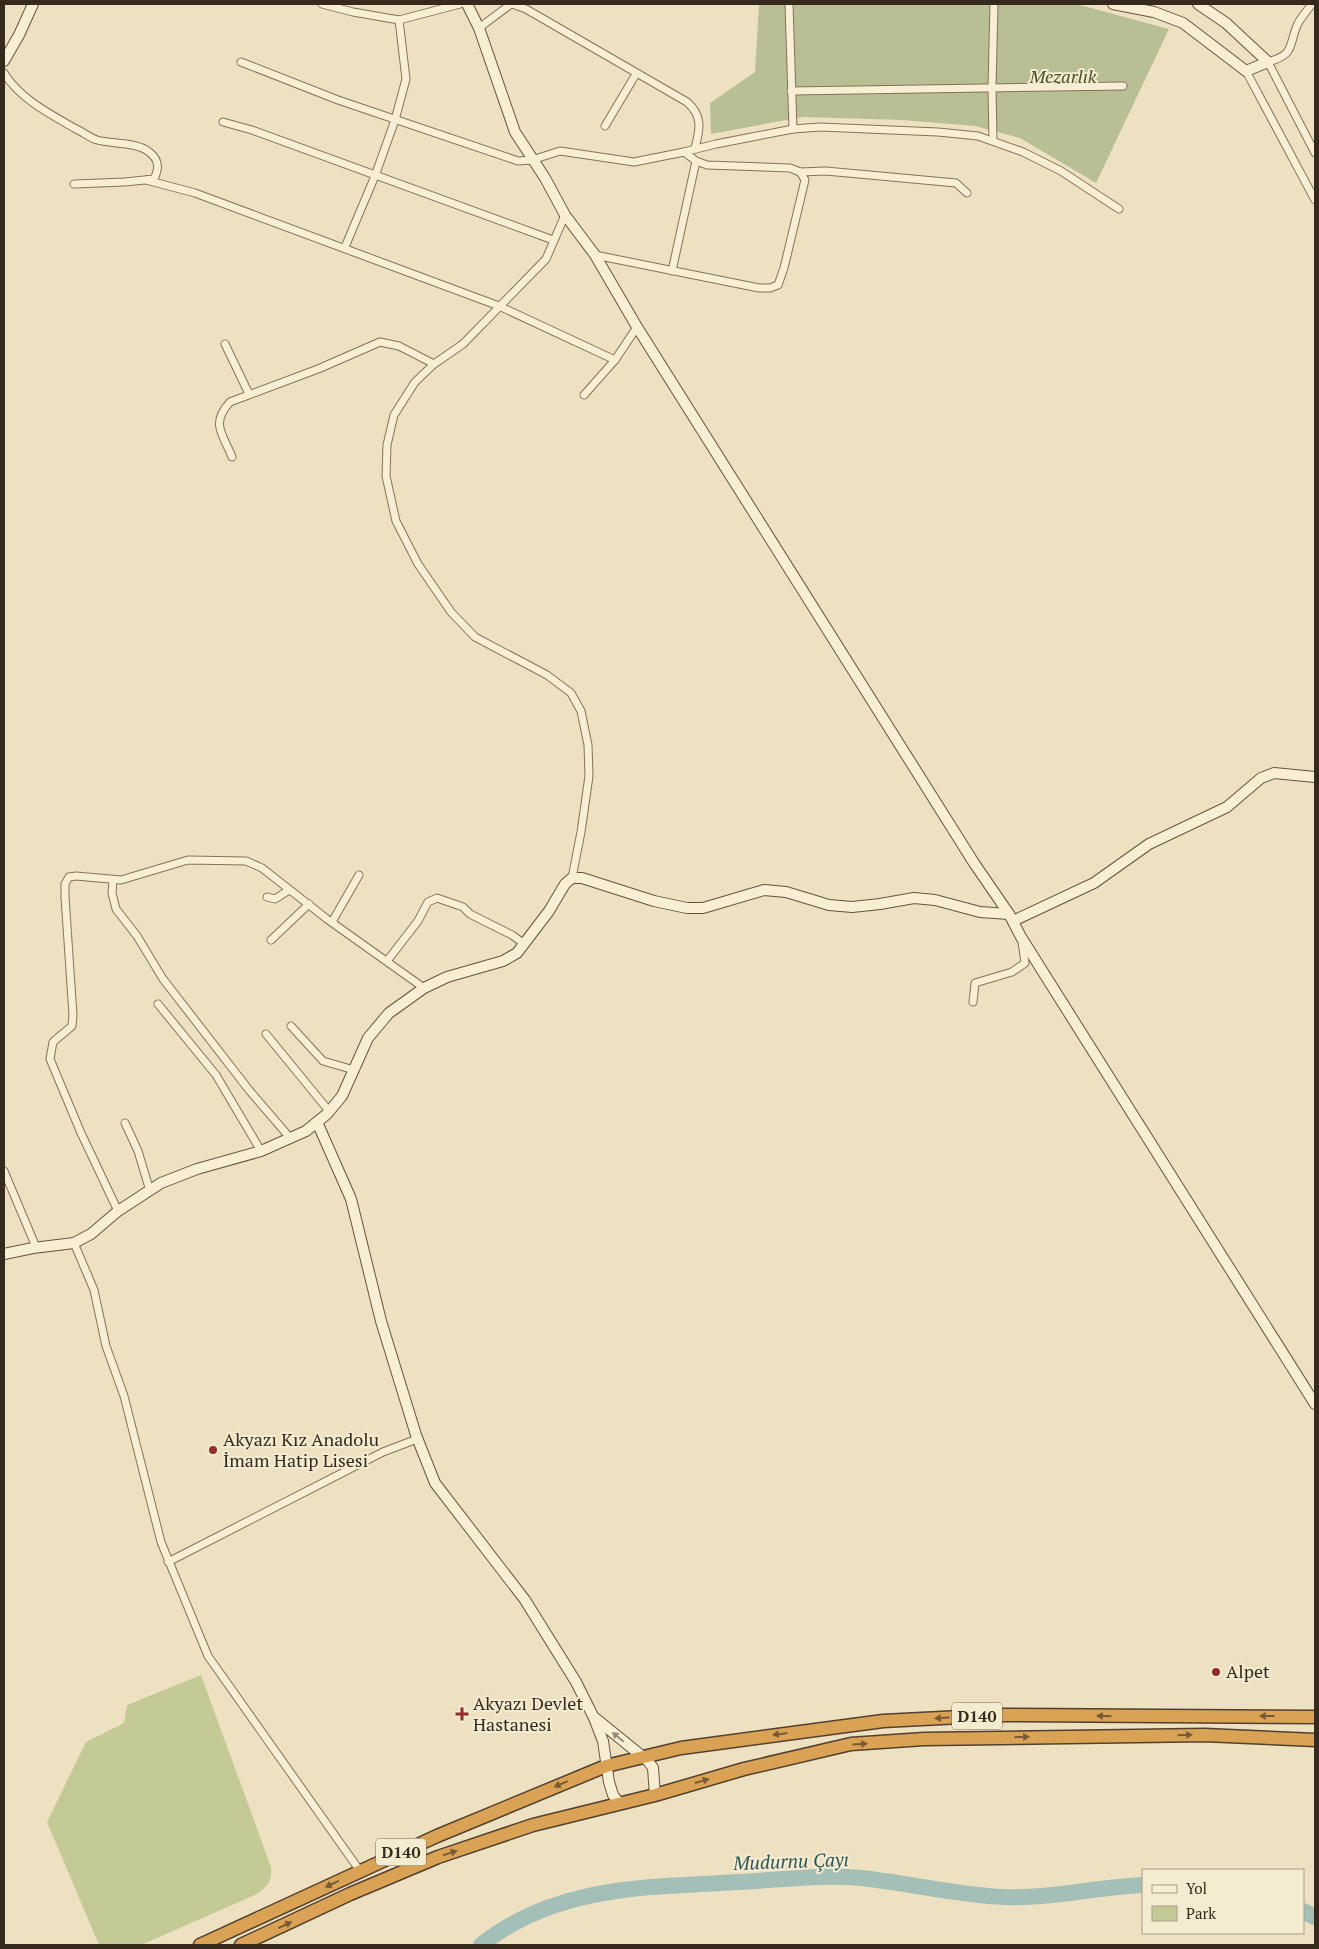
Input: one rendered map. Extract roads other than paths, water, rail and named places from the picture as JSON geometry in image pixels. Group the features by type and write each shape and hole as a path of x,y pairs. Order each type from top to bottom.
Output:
{"highway":[{"name":"D140","path":"200,1945 437,1836 606,1766 681,1748 883,1722 1000,1715 1315,1717"},
{"name":"D140","path":"241,1945 350,1894 438,1857 533,1825 655,1795 744,1769 851,1744 924,1739 1205,1735 1315,1740"}],"street":[{"path":"4,61 19,34 32,4"},
{"path":"322,4 352,12 399,20 460,4"},
{"path":"467,4 479,28 515,132 545,178 565,215 595,255 637,327 974,863 1011,918 1021,937 1315,1404"},
{"path":"479,28 511,4 526,9 687,102 696,110 699,120 699,134 695,148"},
{"path":"789,4 792,129"},
{"path":"993,141 994,4"},
{"path":"1113,4 1154,12 1183,23 1246,71 1315,200"},
{"path":"1198,4 1226,23 1268,62 1315,153"},
{"path":"1246,71 1281,58 1290,51 1296,27 1312,4"},
{"path":"344,247 375,176 395,120 406,79 399,20"},
{"path":"241,62 395,120 518,161 532,160 560,151 634,162 792,129 820,127 938,132 978,136 1023,152 1061,172 1119,209"},
{"path":"4,73 26,98 96,140 130,145 149,152 158,162 159,170 154,179 74,184"},
{"path":"604,126 636,74"},
{"path":"791,91 1123,86"},
{"path":"223,122 252,130 553,240"},
{"path":"684,152 696,161 707,165 790,168 800,172 826,171 956,183 968,193"},
{"path":"672,271 696,161"},
{"path":"595,255 759,288 770,288 778,285 784,268 805,180 800,172"},
{"path":"146,180 196,193 499,306 615,360"},
{"path":"4,1254 36,1247 74,1243 91,1234 118,1211 161,1183 197,1169 261,1151 306,1131 330,1110 342,1096 368,1038 389,1014 424,988 447,977 503,961 517,953 549,911 565,884 572,878 589,776 588,745 581,711 570,693 547,674 475,637 451,612 418,564 396,521 386,476 387,445 394,415 414,382 434,364 463,344 546,259 565,215"},
{"path":"584,395 615,360 637,327"},
{"path":"232,457 219,430 220,418 230,402 318,369 380,342 399,346 434,364"},
{"path":"225,344 249,394"},
{"path":"572,878 582,878 654,901 687,908 703,908 764,890 786,892 829,905 852,907 914,898 935,900 1011,918 1071,896 1094,883 1149,844 1226,807 1261,778 1274,773 1315,777"},
{"path":"118,1211 81,1133 50,1059 53,1042 72,1026 73,1015 65,884 69,878 76,876 121,880 188,860 246,861 262,868 332,922 424,988"},
{"path":"332,922 359,875"},
{"path":"113,880 112,893 116,909 137,936 164,979 249,1090 291,1139"},
{"path":"267,897 275,899 289,890"},
{"path":"387,961 418,921 428,902 437,898 463,906 470,914 512,935 523,943"},
{"path":"271,940 309,904"},
{"path":"973,1002 975,983 1012,972 1025,962 1021,937"},
{"path":"158,1004 216,1075 261,1151"},
{"path":"291,1026 323,1060 354,1070"},
{"path":"266,1034 330,1110"},
{"path":"317,1122 351,1199 381,1321 417,1439 435,1483 525,1600 576,1682 594,1718 602,1741 608,1782 613,1795 620,1804"},
{"path":"124,1123 138,1151 150,1191"},
{"path":"4,1171 36,1247"},
{"path":"74,1243 94,1290 106,1346 124,1396 161,1542 208,1656 360,1871"},
{"path":"168,1562 383,1452 417,1439"},
{"path":"594,1718 648,1761 653,1768 655,1795"}],"waterway":[{"name":"Mudurnu Çayı","path":"481,1945 510,1925 540,1911 572,1900 638,1888 846,1877 879,1880 968,1894 1022,1897 1142,1885"},
{"name":"Mudurnu Çayı","path":"1304,1912 1315,1917"}],"place":[{"name":"Akyazı Kız Anadolu İmam Hatip Lisesi","path":"213,1450"},
{"name":"Alpet","path":"1216,1672"},
{"name":"Akyazı Devlet Hastanesi","path":"462,1714"}],"park label":[{"name":"Mezarlık","path":"1063,77"}]}
